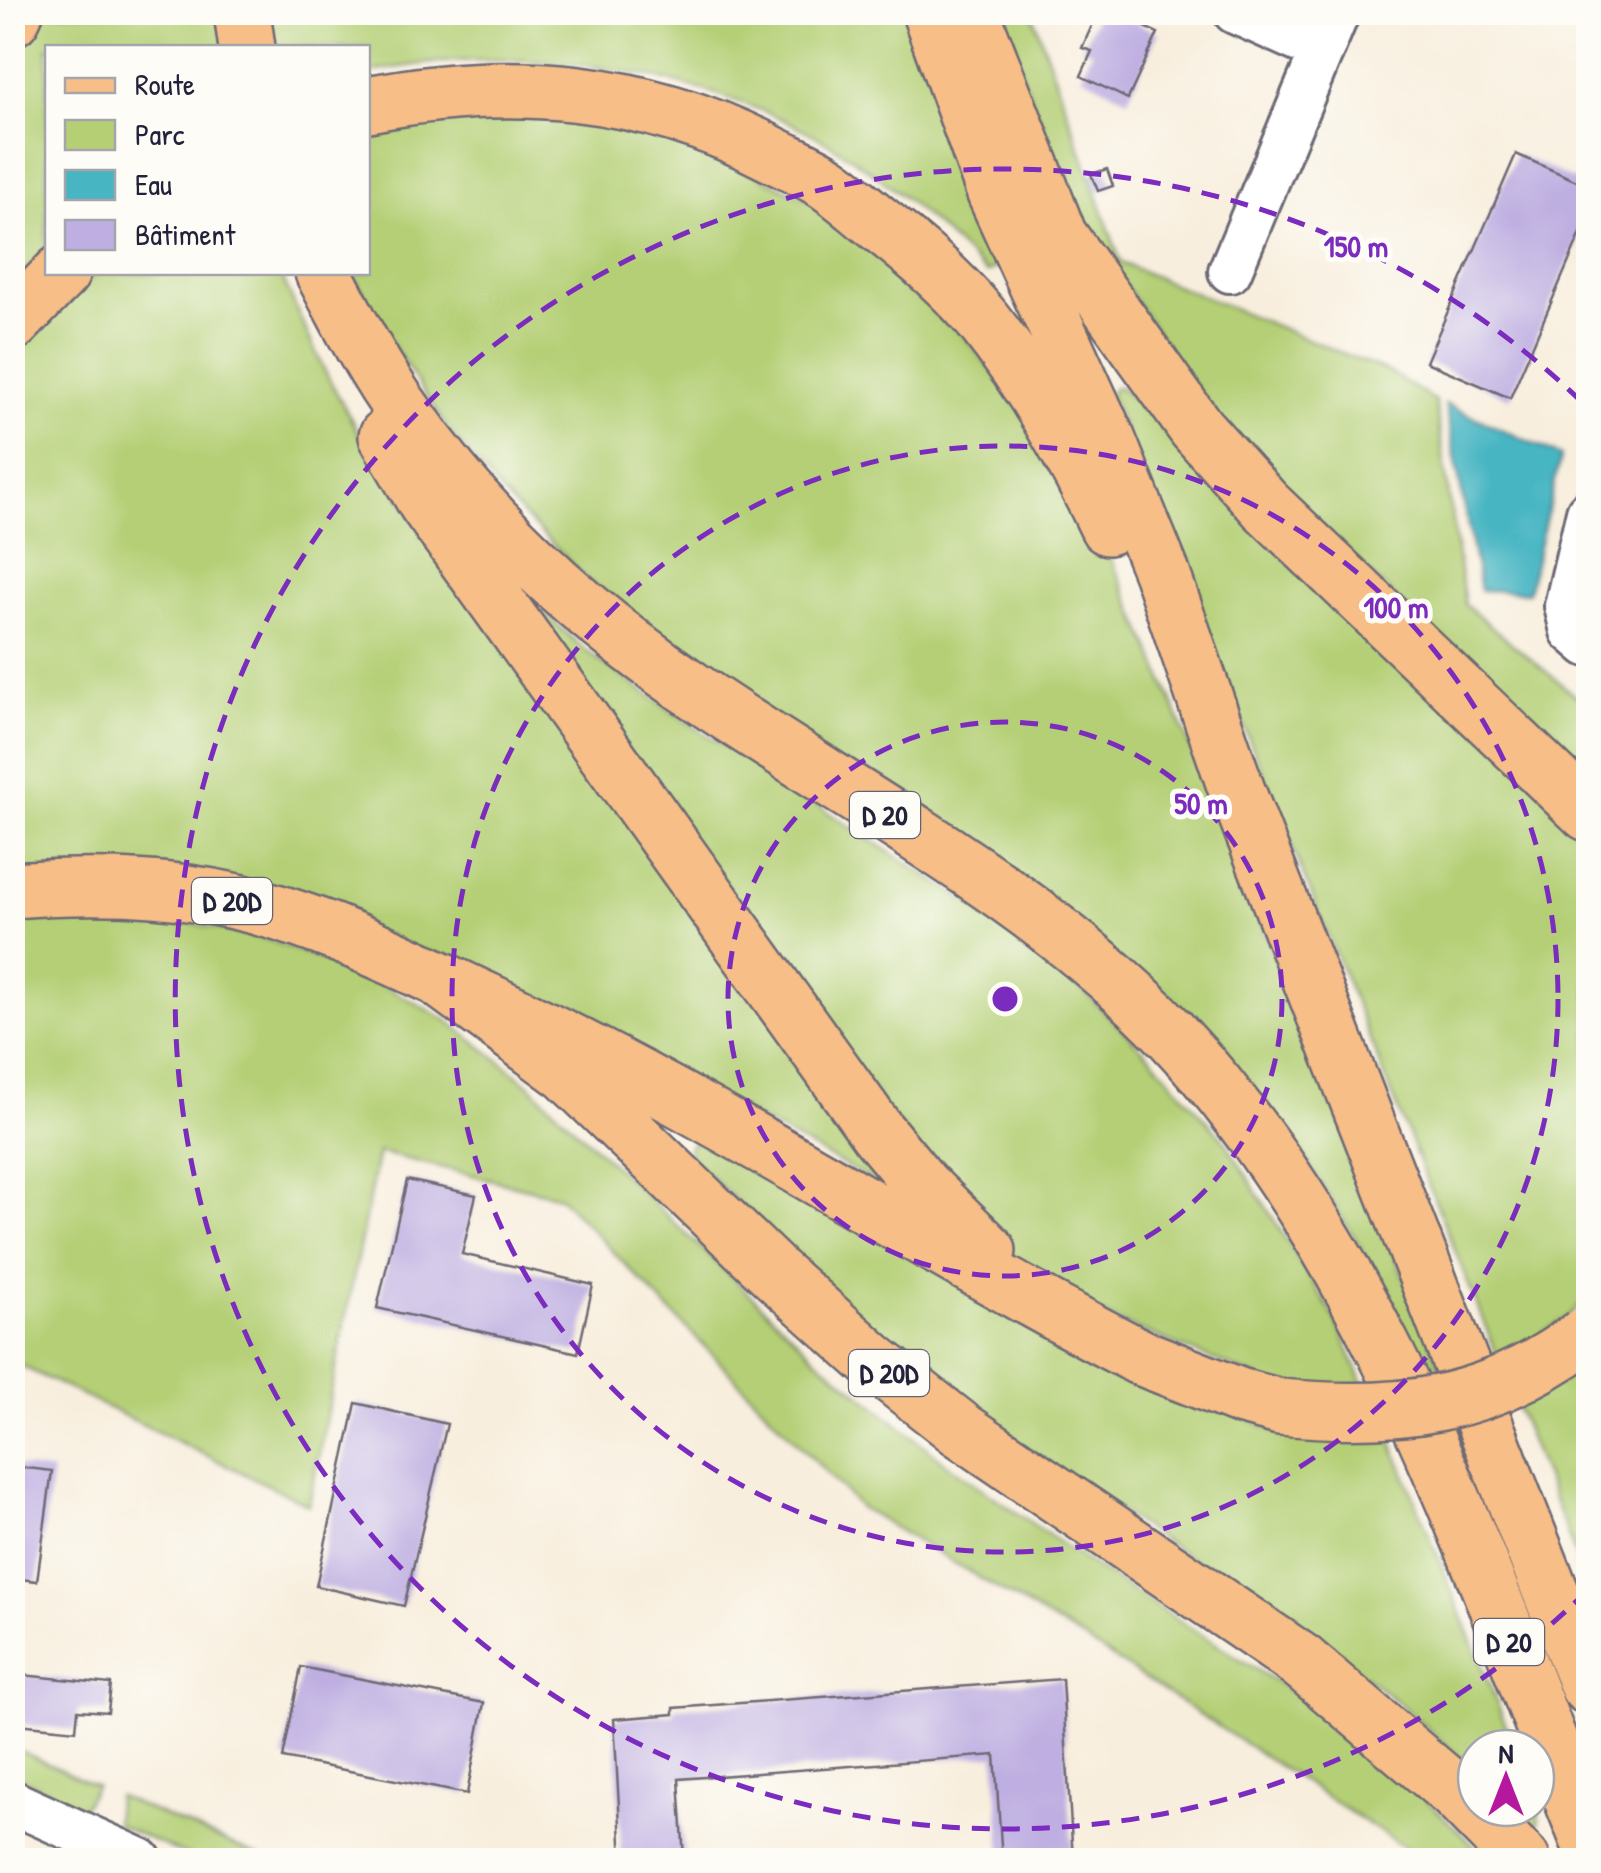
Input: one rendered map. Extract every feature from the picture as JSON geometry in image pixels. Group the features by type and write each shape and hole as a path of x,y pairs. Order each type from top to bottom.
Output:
{"main road":[{"path":"242,12 247,45"},
{"name":"D 20","path":"930,12 995,192 1161,570 1237,790 1588,1686"},
{"path":"971,12 1060,236 1196,428 1266,505 1588,813"},
{"path":"370,104 426,92 508,88 606,97 658,108 742,138 827,182 907,246 980,317 1040,400 1086,482 1237,790"},
{"path":"12,323 59,275"},
{"path":"321,275 354,368 426,503 878,1133 967,1233 1022,1282 1099,1336"},
{"name":"D 20","path":"322,275 407,417 443,464 523,553 595,617 688,687 942,852 1059,935 1168,1031 1217,1087 1261,1143 1314,1222 1372,1326 1443,1479 1588,1839"},
{"name":"D 20D","path":"12,890 79,884 160,888 240,902 352,939 439,978 568,1073 776,1274 872,1360 960,1429 1301,1661 1455,1792 1522,1860"},
{"path":"439,978 579,1043 1099,1336 1195,1380 1280,1407 1345,1413 1397,1411 1454,1400 1507,1382 1552,1359 1586,1333"}],"street":[{"path":"1230,270 1330,32 1235,12"},
{"path":"1588,512 1566,606 1572,631 1588,644"},
{"path":"12,1802 140,1860"}],"green space":[{"path":"37,13 218,13 225,45 45,45 45,250 13,284 13,56"},
{"path":"267,13 909,13 1003,263 987,273 906,199 853,159 802,129 745,104 683,84 619,71 489,60 370,73 370,45 274,45"},
{"path":"997,13 1032,13 1121,263 1391,373 1435,401 1465,605 1588,706 1588,783 1226,435 1082,222"},
{"path":"541,113 608,123 691,143 815,203 925,285 1064,464 1110,556 1445,1379 1426,1385 1360,1246 1308,1163 1253,1089 1191,1020 590,582 501,493 448,429 397,352 353,275 370,275 370,132 412,122"},
{"path":"96,275 281,275 322,366 371,456 909,1200 460,959 13,868 12,359"},
{"path":"1120,387 1502,746 1588,841 1588,1297 1568,1317 1499,1360 1110,394"},
{"path":"531,601 586,651 690,724 993,918 1078,986 1152,1058 1225,1141 1335,1318 1368,1395 1283,1388 1077,1305 1007,1250 946,1191 522,610"},
{"path":"155,915 266,939 360,973 447,1020 524,1080 823,1364 948,1465 1102,1572 1286,1688 1393,1768 1489,1860 1424,1860 1085,1640 861,1508 559,1196 378,1152 309,1505 13,1362 12,920"},
{"path":"695,1140 704,1140 1277,1433 1330,1440 1391,1440 1507,1728 1456,1728 1456,1756 1412,1714 1344,1661 1079,1485 925,1375 691,1158 688,1148"},
{"path":"1588,1359 1588,1586 1516,1405"},
{"path":"12,1747 96,1786 82,1808 13,1774"},
{"path":"117,1796 268,1860 197,1860 115,1824"}],"water":[{"path":"1445,404 1561,456 1528,592 1480,590"}],"building":[{"path":"1098,12 1113,12 1158,33 1128,99 1081,76 1092,51 1082,48"},
{"path":"1516,154 1588,186 1588,217 1510,398 1426,362"},
{"path":"1107,169 1113,186 1098,191 1091,174"},
{"path":"407,1180 476,1195 462,1254 593,1285 578,1353 377,1308"},
{"path":"356,1403 447,1424 404,1606 316,1586"},
{"path":"12,1466 52,1471 37,1581 12,1578"},
{"path":"301,1667 484,1703 467,1794 283,1758"},
{"path":"12,1674 111,1684 108,1712 78,1710 76,1730 18,1724 18,1716 12,1715"},
{"path":"1062,1679 1073,1860 1002,1860 995,1755 679,1779 684,1860 622,1860 614,1719 674,1714 674,1708"}]}
